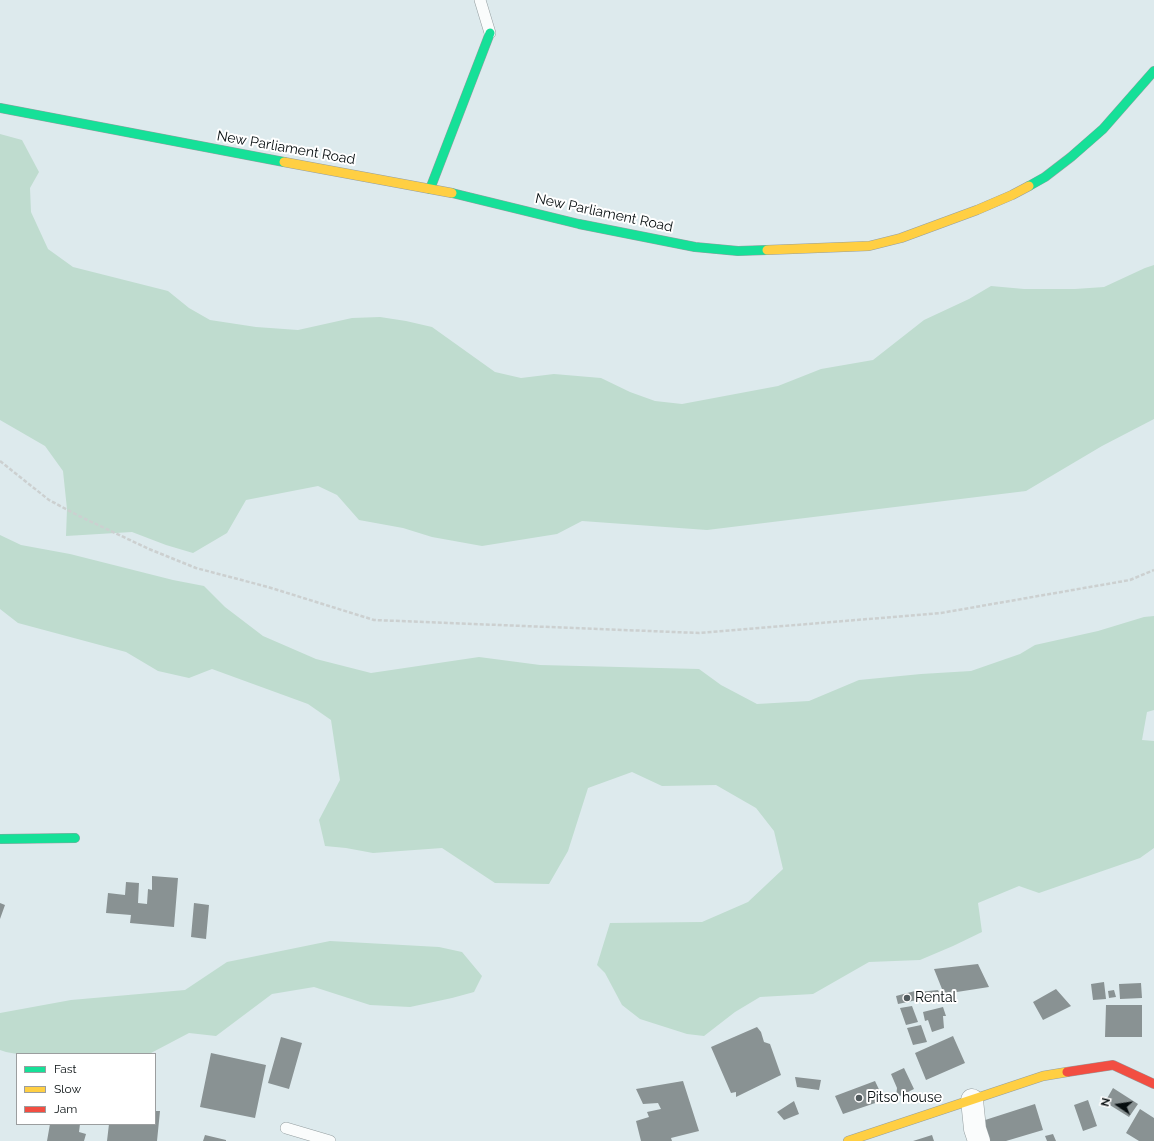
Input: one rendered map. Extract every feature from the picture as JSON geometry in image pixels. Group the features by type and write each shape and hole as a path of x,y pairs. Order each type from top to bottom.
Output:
{"street":[{"path":"430,189 490,33"},
{"name":"New Parliament Road","path":"0,108 468,196 580,224 695,247 738,251 869,246 901,238 977,210 1012,195 1045,177 1071,158 1103,129 1154,70"},
{"path":"0,839 75,838"},
{"path":"848,1141 1043,1076 1113,1065 1154,1084"},
{"path":"972,1100 975,1129 979,1141"}],"lane":[{"path":"480,0 490,33"},
{"path":"286,1128 330,1141"}],"path":[{"path":"0,461 49,500 149,549 196,568 268,587 374,620 699,633 941,612 1130,580 1154,570"}],"green space":[{"path":"0,134 22,140 39,172 30,188 31,212 48,249 73,267 168,291 189,308 210,320 256,327 298,330 352,318 380,317 406,321 432,327 495,372 521,378 554,374 601,378 630,392 655,401 682,404 778,386 821,369 873,360 924,320 969,299 991,286 1024,289 1075,289 1104,287 1154,265 1154,419 1102,446 1026,491 707,530 582,521 557,534 482,546 432,537 403,528 359,520 337,495 318,486 246,500 227,533 193,553 166,545 132,532 66,536 67,509 63,471 45,446 0,420"},
{"path":"0,535 21,545 70,554 173,580 204,586 225,607 263,636 316,659 371,673 479,657 540,665 699,669 721,685 757,704 809,701 859,680 971,671 1020,654 1035,645 1098,631 1144,617 1154,616 1154,710 1147,712 1142,740 1154,741 1154,848 1140,858 1039,893 1019,886 978,903 982,932 920,960 869,962 813,994 760,997 735,1012 704,1036 687,1034 640,1019 622,1005 605,973 597,965 610,923 702,922 748,902 783,869 774,831 756,808 716,785 662,786 632,772 588,788 568,851 549,884 495,883 442,848 373,853 325,846 319,820 340,780 331,720 308,704 212,669 189,678 158,671 126,652 18,623 0,609"},
{"path":"330,941 439,947 462,952 482,976 474,992 410,1007 370,1005 314,987 272,994 216,1036 189,1033 151,1053 16,1054 0,1050 0,1013 71,1000 185,990 227,962"}],"building":[{"path":"152,876 178,878 174,927 130,923 131,915 106,913 108,893 125,895 126,882 139,883 138,903 147,904 148,889 152,890"},
{"path":"0,903 5,905 0,919"},
{"path":"194,903 209,905 206,939 191,937"},
{"path":"978,964 989,987 944,994 934,969"},
{"path":"1104,982 1106,999 1093,1000 1091,984"},
{"path":"1141,983 1142,998 1120,999 1119,984"},
{"path":"1056,989 1071,1006 1043,1020 1033,1002"},
{"path":"938,990 942,998 922,1000 919,992"},
{"path":"1114,990 1116,997 1109,998 1108,991"},
{"name":"Rental","path":"915,991 917,1000 898,1004 896,996"},
{"path":"1106,1005 1142,1005 1142,1037 1105,1037"},
{"path":"912,1006 918,1022 906,1025 900,1008"},
{"path":"943,1007 946,1016 943,1016 944,1028 932,1032 928,1020 925,1021 923,1012"},
{"path":"921,1025 927,1042 913,1045 907,1028"},
{"path":"757,1027 761,1032 764,1042 770,1044 781,1075 736,1097 736,1092 731,1093 711,1047"},
{"path":"953,1036 965,1063 926,1080 915,1053"},
{"path":"281,1037 302,1043 289,1089 268,1083"},
{"path":"211,1053 266,1065 255,1118 200,1107"},
{"path":"904,1068 914,1089 896,1098 897,1088 891,1074"},
{"path":"795,1077 821,1080 819,1090 797,1087"},
{"path":"683,1081 699,1131 671,1138 672,1141 641,1141 636,1121 649,1117 647,1112 661,1109 658,1103 643,1104 636,1089"},
{"name":"Pitso house","path":"875,1081 884,1100 843,1114 835,1096"},
{"path":"1113,1088 1138,1104 1129,1117 1105,1102"},
{"path":"1088,1100 1097,1126 1083,1131 1074,1105"},
{"path":"794,1101 799,1114 784,1120 777,1112"},
{"path":"1035,1104 1043,1130 1006,1141 987,1141 982,1121"},
{"path":"1140,1109 1154,1118 1154,1141 1139,1141 1126,1133"},
{"path":"156,1111 160,1111 157,1141 107,1141 109,1125 156,1125"},
{"path":"50,1125 80,1125 79,1132 86,1134 84,1141 47,1141"},
{"path":"1053,1134 1056,1141 1047,1141 1045,1136"},
{"path":"205,1135 226,1140 226,1141 203,1141"},
{"path":"932,1135 934,1141 913,1141"}],"traffic: fast":[{"path":"430,189 490,33"},
{"path":"1029,186 1045,177 1071,157 1103,129 1154,71"},
{"path":"0,108 284,162"},
{"path":"452,193 579,224 695,247 738,251 767,250"},
{"path":"0,839 75,838"}],"traffic: slow":[{"path":"284,162 452,193"},
{"path":"767,250 869,246 901,238 977,210 1029,186"},
{"path":"848,1141 1043,1076 1067,1072"}],"traffic: jam":[{"path":"1067,1072 1113,1065 1154,1084"}],"place":[{"name":"Rental","path":"907,998"},
{"name":"Pitso house","path":"859,1098"}]}
